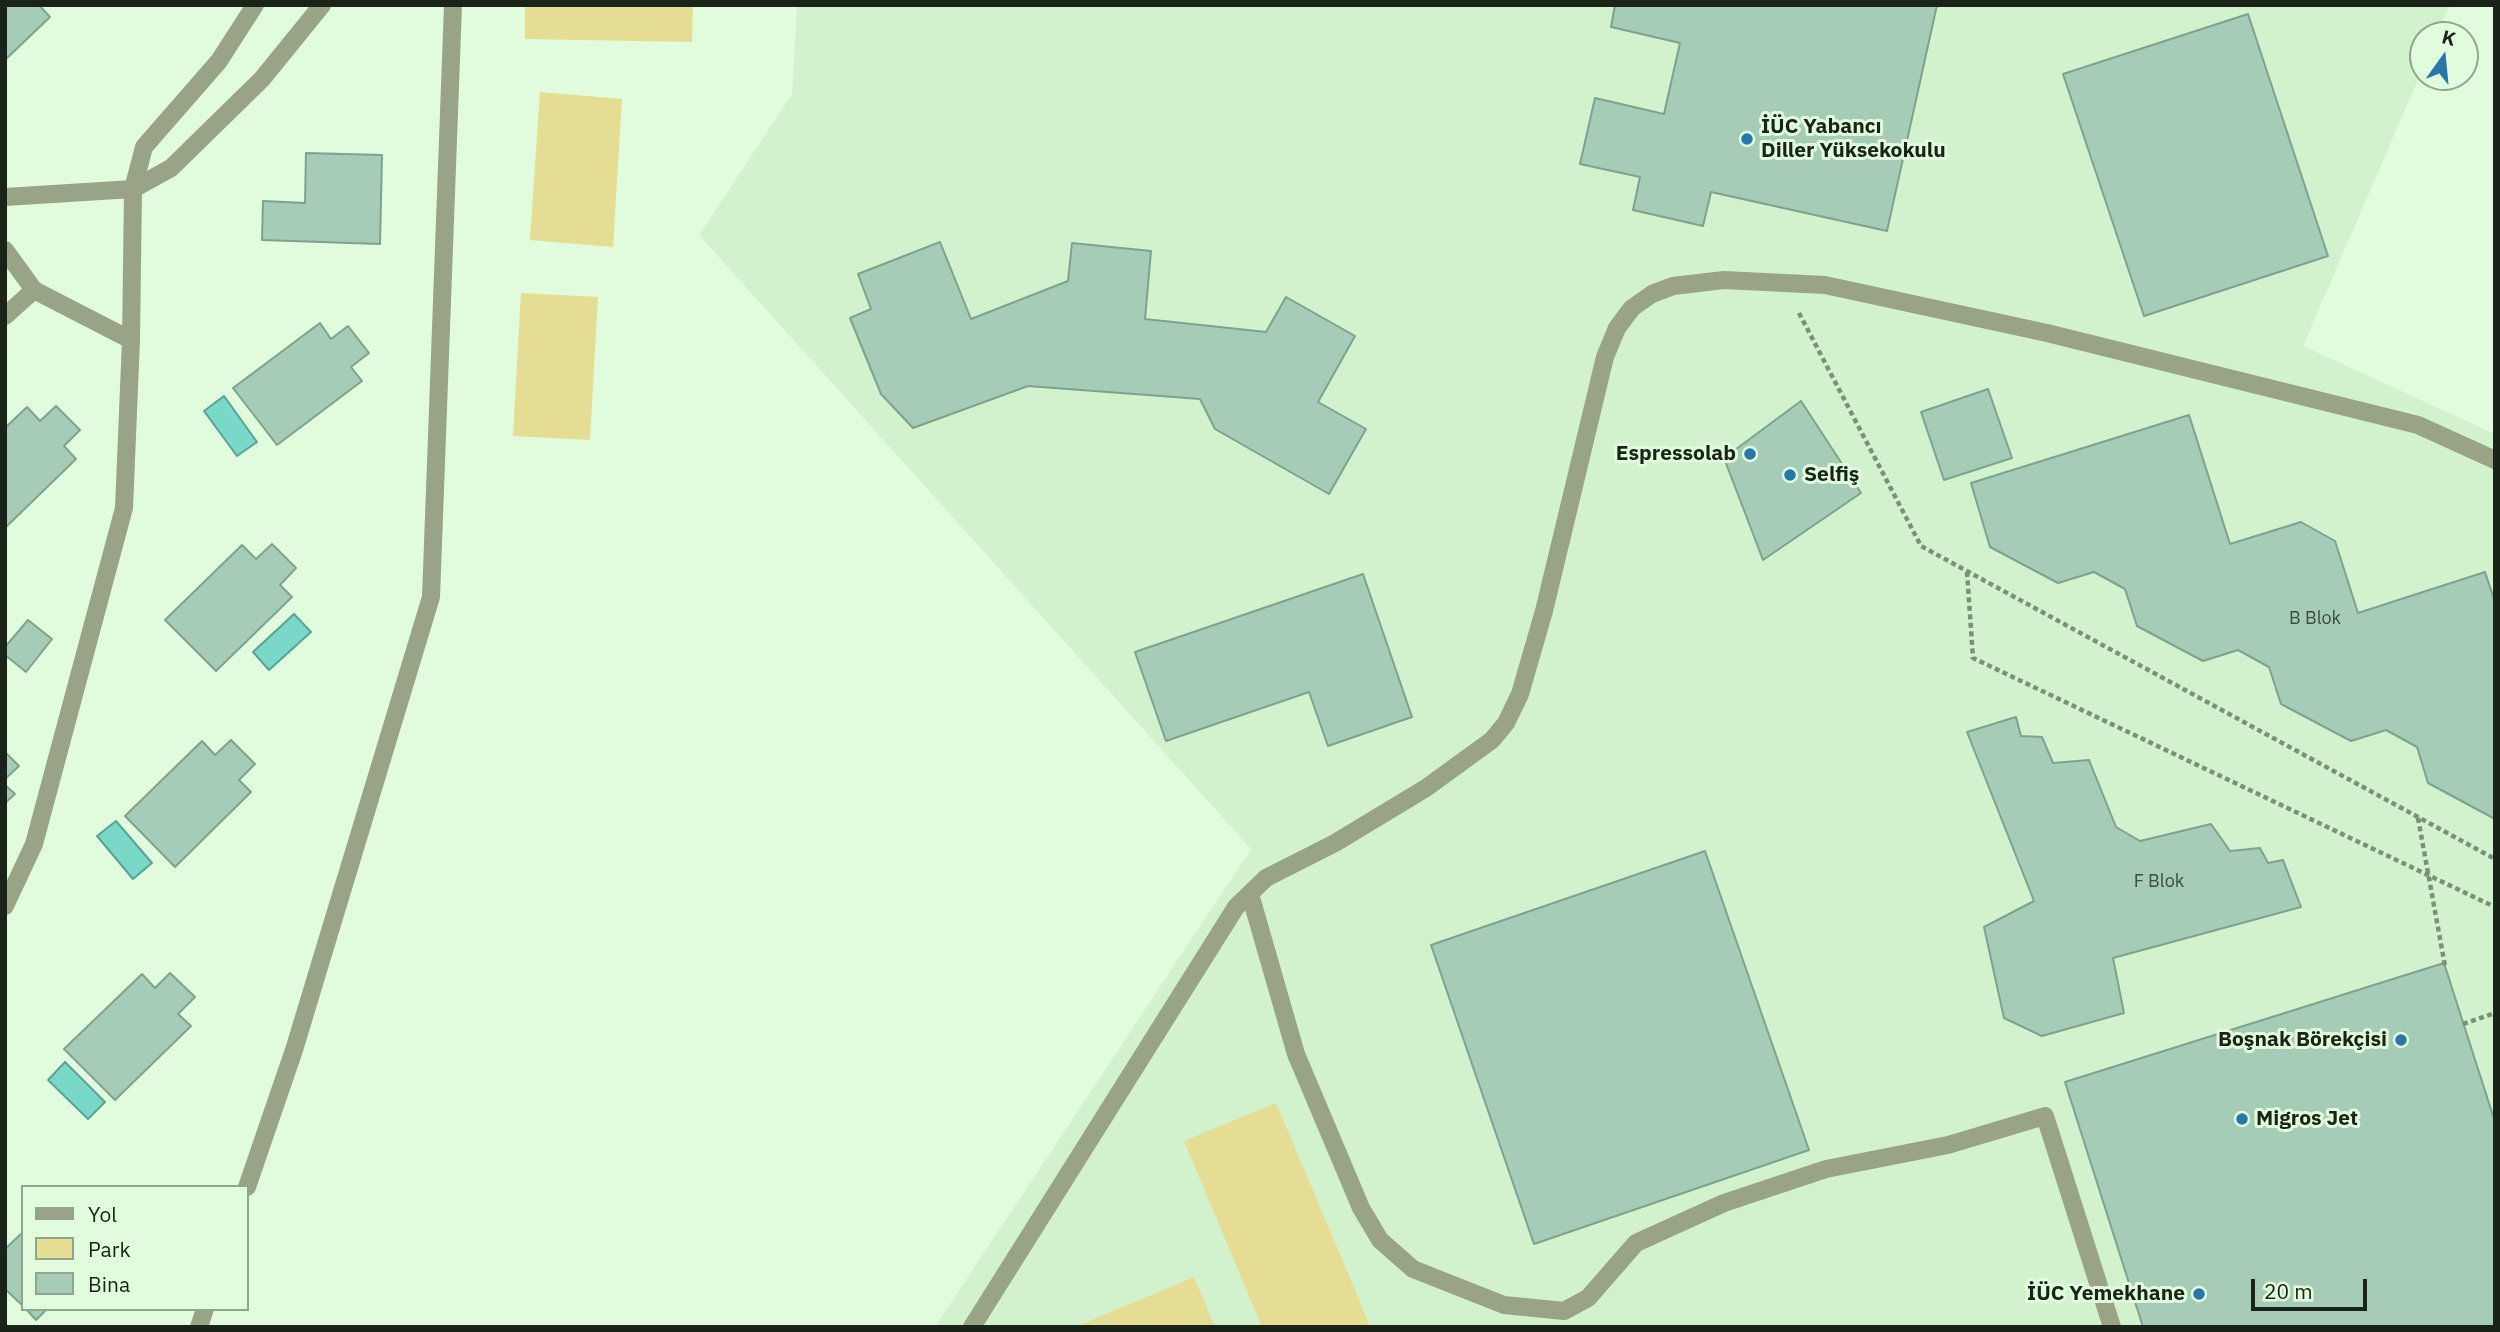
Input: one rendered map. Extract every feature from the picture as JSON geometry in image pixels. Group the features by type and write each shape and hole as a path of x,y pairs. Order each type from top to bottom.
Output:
{"street":[{"path":"5,906 34,844 124,508 131,340 133,189 144,147 219,61 255,5"},
{"path":"5,197 133,189 171,168 262,79 322,5"},
{"path":"248,1185 293,1050 431,597 453,5"},
{"path":"5,250 34,290 131,340"},
{"path":"972,1327 1236,907 1266,878 1335,843 1426,788 1492,740 1506,723 1520,694 1544,611 1605,357 1617,327 1632,309 1652,294 1672,286 1724,280 1825,285 2047,333 2418,425 2495,460"},
{"path":"5,316 34,290"},
{"path":"1250,894 1296,1054 1361,1208 1380,1240 1413,1269 1504,1305 1564,1311 1588,1298 1636,1243 1724,1203 1826,1168 1948,1145 2045,1116 2112,1327"},
{"path":"1537,1308 1544,1327"}],"path":[{"path":"1782,281 1921,546 2495,859"},
{"path":"1967,572 1973,658 2495,907"},
{"path":"2418,817 2445,965"},
{"path":"2463,1024 2495,1013"}],"shaded area":[{"path":"797,5 2450,5 2443,21 2409,21 2409,91 2413,91 2303,346 2495,434 2495,1327 935,1327 1251,849 699,235 792,94"}],"green space":[{"path":"525,5 693,5 692,42 525,39"},
{"path":"540,92 622,99 613,247 530,240"},
{"path":"521,293 598,297 590,440 513,436"},
{"path":"1276,1103 1370,1327 1262,1327 1184,1141"},
{"path":"1194,1277 1215,1327 1075,1327"}],"water":[{"path":"224,396 257,442 237,456 204,411"},
{"path":"294,614 311,632 269,670 253,652"},
{"path":"116,821 152,863 133,879 97,836"},
{"path":"65,1062 105,1102 88,1119 48,1080"}],"building":[{"path":"5,5 39,5 50,17 5,60"},
{"name":"İÜC Yabancı Diller Yüksekokulu","path":"1615,5 1937,5 1887,231 1711,192 1703,226 1633,210 1640,177 1580,164 1595,98 1664,114 1680,43 1611,27"},
{"path":"2248,14 2328,256 2144,316 2063,74"},
{"path":"306,153 382,155 380,244 262,240 263,201 305,203"},
{"path":"940,242 971,319 1068,281 1072,243 1151,251 1145,319 1266,332 1286,297 1355,336 1318,402 1366,429 1329,494 1215,429 1200,399 1028,386 913,428 881,394 850,318 871,309 858,274"},
{"path":"320,323 331,339 348,326 369,353 351,367 362,381 277,445 233,388"},
{"path":"1988,389 2012,458 1944,480 1921,412"},
{"name":"Selfiş","path":"1801,401 1861,493 1763,560 1724,458"},
{"path":"56,406 80,430 64,446 76,459 5,528 5,428 27,407 40,421"},
{"path":"2189,415 2230,544 2301,522 2335,541 2358,613 2485,572 2495,602 2495,819 2428,783 2417,747 2386,730 2351,741 2281,704 2269,667 2238,650 2203,661 2137,626 2125,589 2094,572 2058,583 1990,547 1971,483"},
{"path":"272,544 296,568 280,585 292,597 216,671 165,620 242,545 256,559"},
{"path":"1363,574 1412,717 1328,746 1309,692 1166,741 1135,652"},
{"path":"28,620 52,639 26,672 5,655 5,647"},
{"path":"2016,717 2021,736 2042,737 2053,763 2089,760 2116,827 2140,841 2211,824 2230,851 2260,848 2268,863 2283,860 2301,907 2113,958 2124,1013 2042,1036 2004,1018 1984,927 2034,901 1967,732"},
{"path":"231,740 255,764 239,780 251,792 175,867 125,816 202,741 215,755"},
{"path":"5,752 19,766 5,779"},
{"path":"5,785 15,794 5,803"},
{"path":"1705,851 1809,1150 1534,1244 1431,945"},
{"path":"2444,963 2495,1122 2495,1327 2143,1327 2065,1082"},
{"path":"170,973 195,997 178,1014 191,1026 115,1100 64,1049 142,974 155,988"},
{"path":"21,1234 21,1304 5,1289 5,1249"},
{"path":"28,1311 45,1311 36,1320"}],"place":[{"name":"İÜC Yabancı Diller Yüksekokulu","path":"1747,139"},
{"name":"Espressolab","path":"1750,454"},
{"name":"Selfiş","path":"1790,475"},
{"name":"Boşnak Börekçisi","path":"2401,1040"},
{"name":"Migros Jet","path":"2242,1119"},
{"name":"İÜC Yemekhane","path":"2199,1294"}]}
